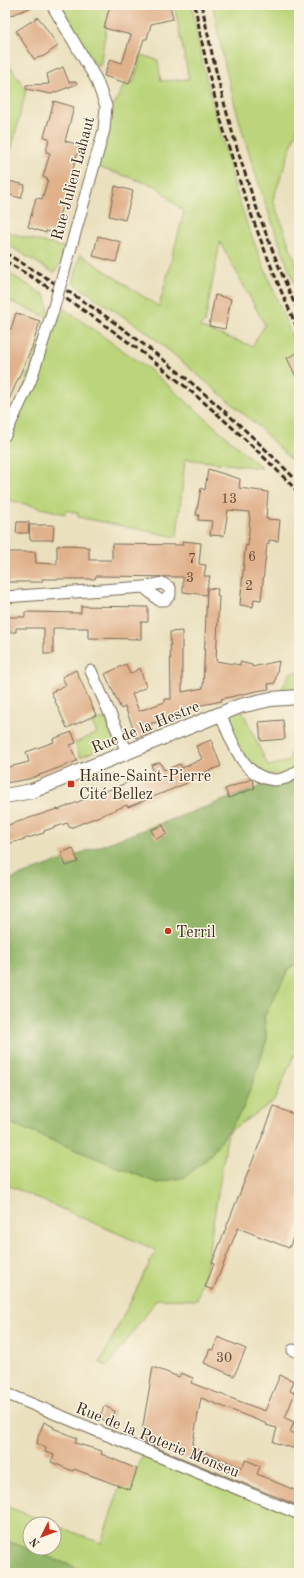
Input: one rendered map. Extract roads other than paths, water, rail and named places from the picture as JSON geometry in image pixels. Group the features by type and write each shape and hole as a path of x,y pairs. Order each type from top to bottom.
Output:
{"street":[{"name":"Rue Julien Lahaut","path":"5,435 30,382 53,310 104,130 106,106 96,79 52,5"},
{"path":"5,597 144,587"},
{"path":"91,671 127,752"},
{"name":"Rue de la Hestre","path":"5,796 32,791 248,704 271,699 299,697"},
{"path":"220,714 242,760 252,772 266,779 277,780 288,777 299,770"},
{"name":"Rue de la Poterie Monseu","path":"5,1393 299,1514"}],"railway":[{"path":"195,5 213,89 236,172 250,212 299,332"},
{"path":"202,5 219,84 254,201 299,314"},
{"path":"5,253 47,278 140,341 211,399 256,440 299,483"},
{"path":"5,261 84,311 160,366 232,427 299,493"}],"place":[{"name":"Haine-Saint-Pierre Cité Bellez","path":"71,784"},
{"name":"Terril","path":"168,931"}]}
